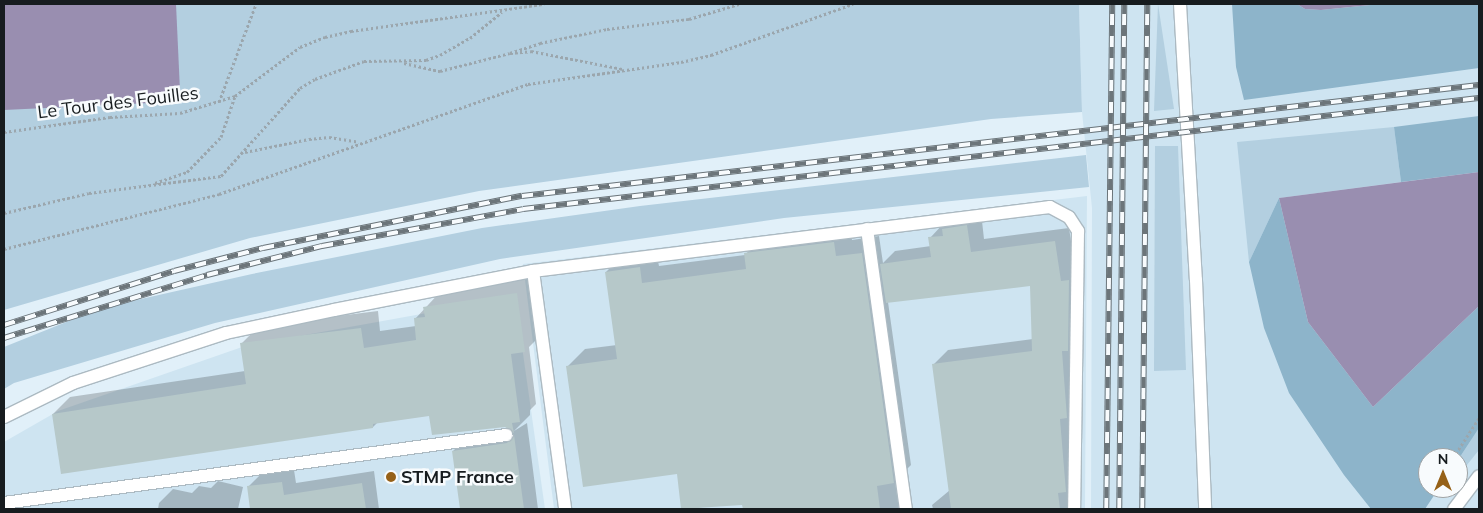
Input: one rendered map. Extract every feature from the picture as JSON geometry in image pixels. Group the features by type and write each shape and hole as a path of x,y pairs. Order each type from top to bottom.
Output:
{"lane":[{"path":"1180,4 1196,280 1205,509"},
{"path":"4,418 73,383 226,334 533,270 1050,207 1069,217 1078,231 1074,509"},
{"path":"867,229 906,509"},
{"path":"533,270 565,509"},
{"path":"4,503 506,436"},
{"path":"1454,509 1479,476"}],"path":[{"path":"219,102 256,4"},
{"name":"Le Tour des Fouilles","path":"4,132 110,118 180,113 235,96 300,47 325,37 351,31 502,12 544,4"},
{"path":"396,62 440,71 590,32 688,19 739,4"},
{"path":"4,249 219,194 528,84 711,55 853,4"},
{"path":"4,214 89,193 221,176 300,88 364,61 396,62 426,60 440,55 470,38 502,12"},
{"path":"510,53 551,53 625,70"},
{"path":"152,185 187,172 221,137 235,96"},
{"path":"244,152 323,138 361,142"},
{"path":"1460,448 1479,418"}],"shaded area":[{"path":"4,4 1079,4 1082,112 991,119 479,191 250,238 4,310"},
{"path":"4,4 176,4 180,91 171,102 4,110"},
{"path":"1079,4 1479,4 1479,509 1091,509 1092,208 1082,112"},
{"path":"1158,4 1174,109 1154,111"},
{"path":"1232,4 1297,4 1305,9 1321,10 1380,4 1479,4 1479,68 1244,100 1236,67"},
{"path":"1297,4 1380,4 1321,10 1305,9"},
{"path":"1479,116 1479,172 1401,182 1394,127"},
{"path":"1394,127 1401,182 1279,198 1249,262 1237,142"},
{"path":"1155,146 1178,146 1186,370 1154,371"},
{"path":"1086,155 1089,187 784,218 500,259 215,323 14,383 4,389 4,347 101,308 252,274 482,228 640,206"},
{"path":"1479,172 1479,306 1373,407 1308,322 1279,198"},
{"path":"1087,196 1085,509 554,509 523,264"},
{"path":"1279,198 1308,322 1373,407 1479,306 1479,428 1466,448 1418,448 1418,498 1432,498 1425,509 1371,509 1344,475 1289,393 1264,328 1249,262"},
{"path":"515,297 545,509 4,509 4,442 58,411 245,346"},
{"path":"1479,428 1479,450 1468,464 1468,448 1466,448"}],"building":[{"path":"967,225 971,252 1055,241 1061,281 1069,280 1068,351 1062,351 1067,418 1060,419 1066,492 1058,493 1060,509 951,509 932,364 1032,351 1030,286 886,303 880,264 931,257 928,237 943,236 942,229"},
{"path":"834,242 836,256 862,253 894,483 877,486 880,509 743,509 742,505 681,509 677,474 583,487 566,366 617,359 605,272 640,267 642,283 746,269 744,253"},
{"path":"517,293 525,352 511,354 520,422 512,423 514,433 505,427 432,435 429,416 373,424 373,428 61,474 52,414 246,384 240,343 361,328 364,348 416,340 414,318 425,317 423,307"},
{"path":"514,435 524,509 460,509 452,451 507,443"},
{"path":"282,482 284,495 362,483 366,509 250,509 247,486"}],"railway":[{"path":"1106,509 1112,4"},
{"path":"1119,509 1124,4"},
{"path":"1142,509 1147,4"},
{"path":"4,325 174,271 263,248 522,196 1479,85"},
{"path":"4,338 207,275 322,246 523,209 1479,98"}],"place":[{"name":"STMP France","path":"391,477"}]}
